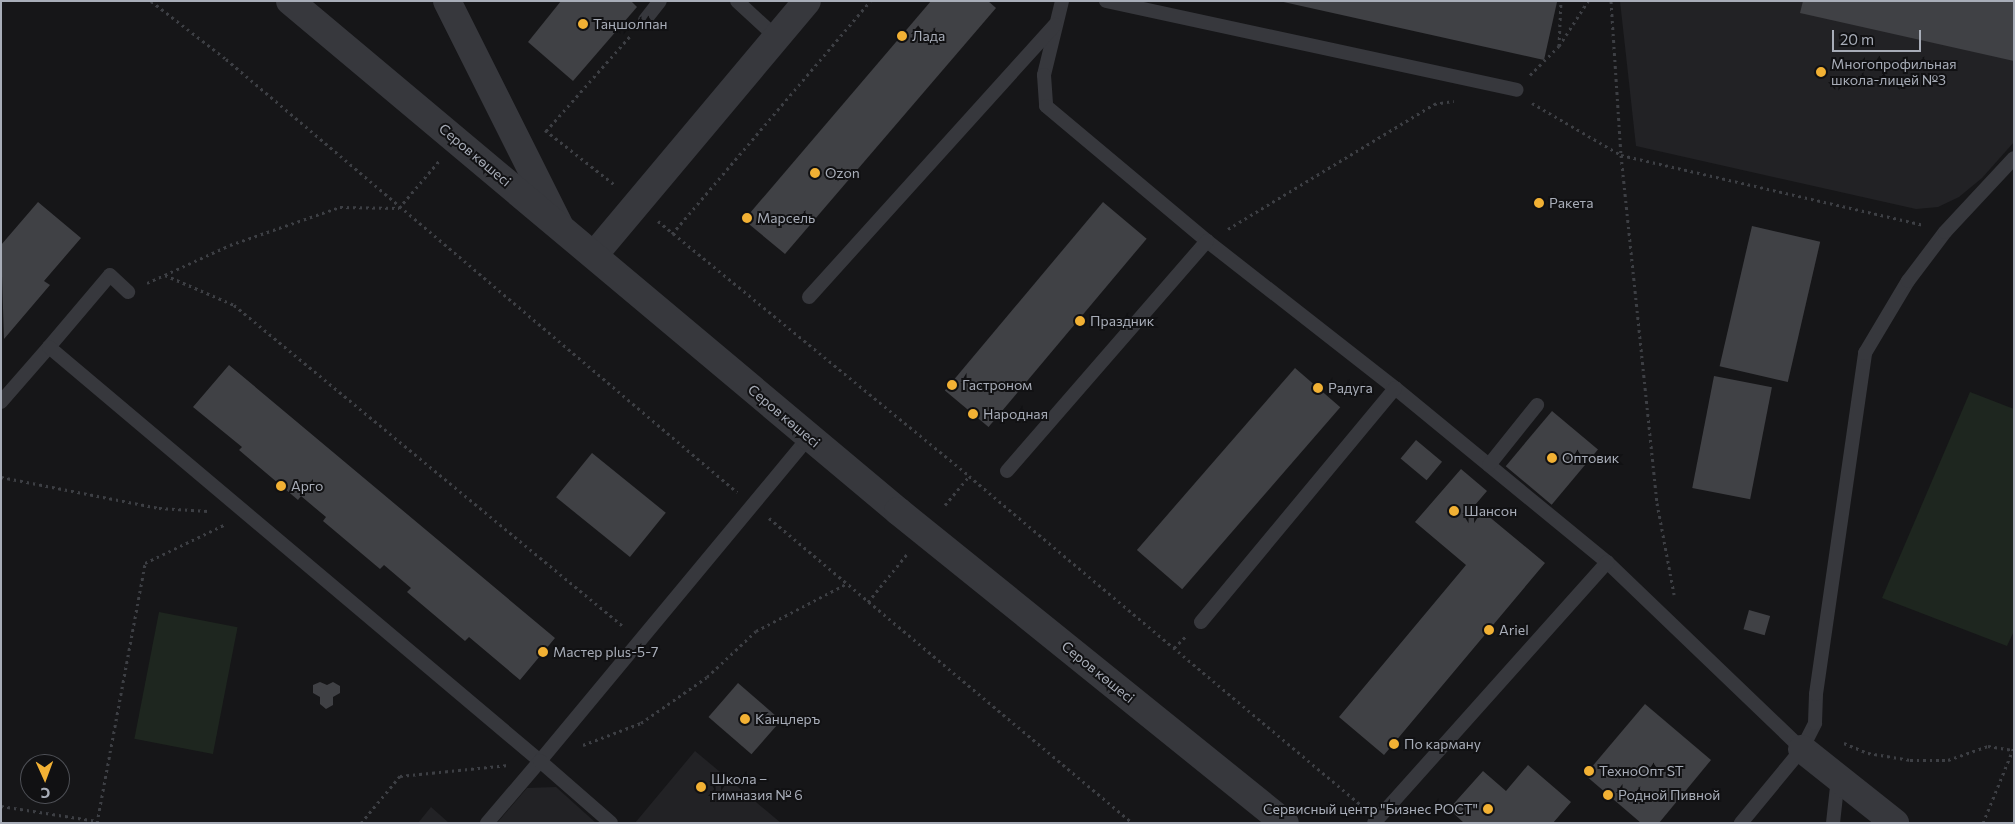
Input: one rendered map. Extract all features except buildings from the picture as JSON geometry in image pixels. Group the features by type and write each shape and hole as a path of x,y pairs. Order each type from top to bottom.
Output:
{"street":[{"name":"Серов көшесі","path":"290,1 594,254 809,438 1285,823"},
{"path":"447,1 559,225"},
{"path":"594,254 636,203 681,154 807,1"},
{"path":"1802,749 1895,823"}],"lane":[{"path":"645,20 660,1"},
{"path":"737,1 776,38"},
{"path":"1062,1 1044,75 1046,106 1207,241 1395,388 1607,562 1802,749"},
{"path":"1106,1 1516,90"},
{"path":"809,298 1056,23"},
{"path":"1741,823 1802,749 1815,723 1816,694 1865,353 1908,281 1945,232 2014,158"},
{"path":"1007,471 1207,241"},
{"path":"1,402 110,275 128,292"},
{"path":"49,347 611,823"},
{"path":"1201,622 1395,388"},
{"path":"1489,465 1537,405"},
{"path":"487,823 809,438"},
{"path":"1376,821 1607,562"},
{"path":"1833,823 1838,778"}],"path":[{"path":"151,1 226,59 399,208 1132,823"},
{"path":"672,234 870,1"},
{"path":"1559,46 1561,1"},
{"path":"1588,1 1559,46 1516,90 1544,113 1621,155 1883,214 1945,232"},
{"path":"1611,1 1621,155 1657,503 1676,605"},
{"path":"546,130 645,20"},
{"path":"1207,241 1434,104 1462,99"},
{"path":"539,125 969,476 1376,821"},
{"path":"399,208 456,140"},
{"path":"128,292 230,245 340,207 399,208"},
{"path":"165,274 234,305 640,640"},
{"path":"945,505 969,476"},
{"path":"1,477 159,508 246,514"},
{"path":"1,806 97,822 145,563 246,514"},
{"path":"868,602 912,548"},
{"path":"361,823 400,776 540,761 641,723 707,676 756,631 847,584"},
{"path":"1815,723 1835,740 1868,753 1910,760 1948,760 1988,746 2013,748 1983,823"}],"shaded area":[{"name":"Многопрофильная школа-лицей №3","path":"1620,1 2014,1 2014,142 1982,178 1959,197 1938,207 1916,209 1636,146"},
{"path":"1970,392 2014,409 2014,631 2007,646 1882,598"},
{"path":"159,612 238,627 213,754 134,739"},
{"name":"Школа – гимназия № 6","path":"695,751 781,823 635,823"},
{"path":"556,787 596,823 497,823 527,788"},
{"path":"431,807 449,823 418,823"}],"place":[{"name":"Таңшолпан","path":"583,24"},
{"name":"Лада","path":"902,36"},
{"name":"Многопрофильная школа-лицей №3","path":"1821,72"},
{"name":"Ozon","path":"815,173"},
{"name":"Ракета","path":"1539,203"},
{"name":"Марсель","path":"747,218"},
{"name":"Праздник","path":"1080,321"},
{"name":"Гастроном","path":"952,385"},
{"name":"Радуга","path":"1318,388"},
{"name":"Народная","path":"973,414"},
{"name":"Оптовик","path":"1552,458"},
{"name":"Арго","path":"281,486"},
{"name":"Шансон","path":"1454,511"},
{"name":"Ariel","path":"1489,630"},
{"name":"Мастер plus-5-7","path":"543,652"},
{"name":"Канцлеръ","path":"745,719"},
{"name":"По карману","path":"1394,744"},
{"name":"ТехноОпт ST","path":"1589,771"},
{"name":"Школа – гимназия № 6","path":"701,787"},
{"name":"Родной Пивной","path":"1608,795"},
{"name":"Сервисный центр \"Бизнес РОСТ\"","path":"1488,809"}]}
